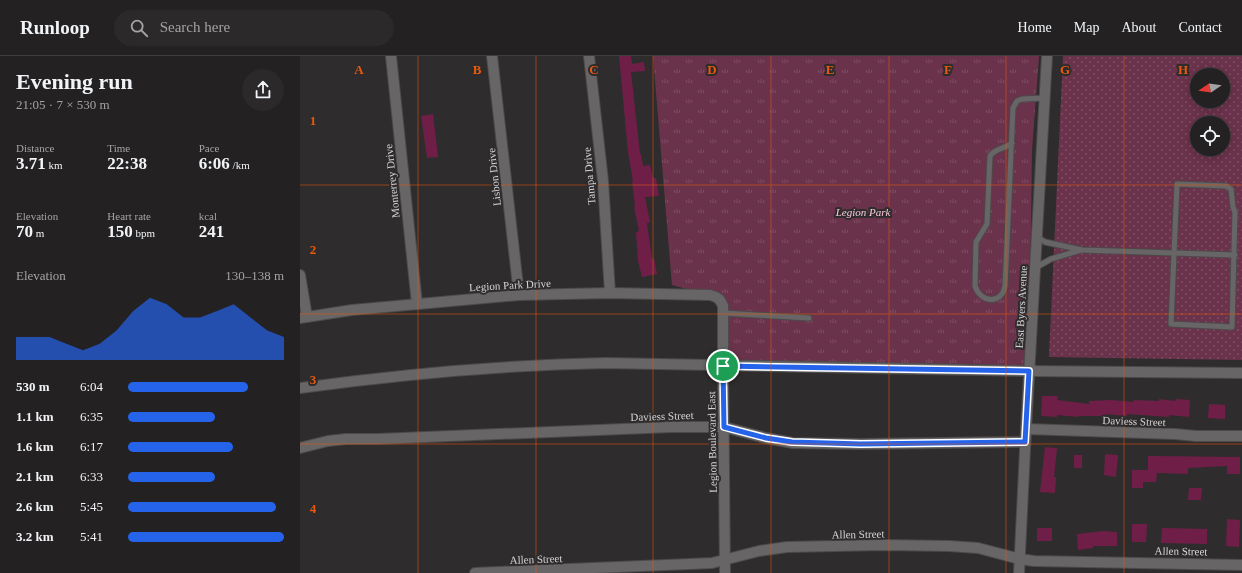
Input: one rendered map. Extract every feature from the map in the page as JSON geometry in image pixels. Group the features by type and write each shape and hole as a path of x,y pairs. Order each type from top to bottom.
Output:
{"street":[{"name":"Monterrey Drive","path":"391,56 417,304"},
{"name":"Lisbon Drive","path":"492,56 519,295"},
{"name":"Tampa Drive","path":"589,56 602,181 610,293"},
{"name":"East Byers Avenue","path":"1019,573 1047,56"},
{"path":"300,275 303,318"},
{"name":"Legion Park Drive","path":"303,318 352,310 519,295 610,293 697,294 710,295 721,300"},
{"name":"Legion Boulevard East","path":"721,300 724,313 723,366 725,573"},
{"path":"300,388 441,371 551,364 606,363 1029,371 1242,373"},
{"name":"Daviess Street","path":"300,448 328,441 346,439 671,427 724,427 766,438 792,442 861,444 1025,442"},
{"name":"Daviess Street","path":"1026,429 1196,436 1242,436"},
{"name":"Allen Street","path":"475,573 712,563 759,551 787,547 883,545 978,548 1020,559 1034,561 1242,565"}],"lane":[{"path":"1012,143 993,152 990,156 987,224 976,242 975,286 977,292 988,299 1001,297 1005,286 1012,143 1012,114 1013,108 1016,102 1022,99 1045,98"},
{"path":"1177,184 1226,186 1232,189 1233,207 1235,212 1235,255 1232,327 1171,324 1177,184"},
{"path":"1037,237 1045,242 1082,250 1235,255"},
{"path":"1035,268 1051,259 1082,250"},
{"path":"724,313 809,318"}],"green space":[{"name":"Legion Park","path":"653,56 1039,56 1032,150 1029,371 723,366 717,297 672,285"},
{"path":"1063,56 1242,56 1242,360 1049,357"}],"building":[{"path":"619,56 631,56 632,64 644,62 645,71 631,72 640,154 643,166 650,165 653,178 656,178 659,196 645,197 650,222 647,223 652,259 654,258 657,274 642,277 638,261 636,232 639,231 634,207 633,181 628,152"},
{"path":"433,114 438,157 427,158 421,116"},
{"path":"1042,396 1058,396 1057,400 1089,404 1089,401 1111,400 1134,402 1134,400 1159,401 1159,399 1175,401 1176,399 1190,400 1189,417 1127,414 1127,416 1105,414 1105,416 1078,417 1057,415 1057,417 1041,416"},
{"path":"1209,404 1225,405 1225,419 1208,418"},
{"path":"1045,447 1057,448 1054,477 1056,477 1055,493 1040,492"},
{"path":"1105,454 1118,455 1116,477 1104,475"},
{"path":"1074,455 1082,455 1082,468 1074,468"},
{"path":"1148,456 1240,457 1240,474 1227,474 1227,466 1188,468 1188,474 1157,473 1156,482 1143,482 1143,488 1132,488 1132,470 1148,470"},
{"path":"1189,488 1202,488 1201,500 1188,500"},
{"path":"1227,519 1240,520 1239,547 1226,546"},
{"path":"1132,524 1147,524 1146,542 1132,542"},
{"path":"1037,528 1052,528 1052,541 1037,541"},
{"path":"1162,528 1207,529 1207,544 1161,543"},
{"path":"1104,531 1117,532 1117,546 1093,546 1093,548 1078,550 1077,534"}],"route":[{"path":"723,366 1029,371 1025,442 861,444 792,442 766,438 724,427 723,366"}]}
